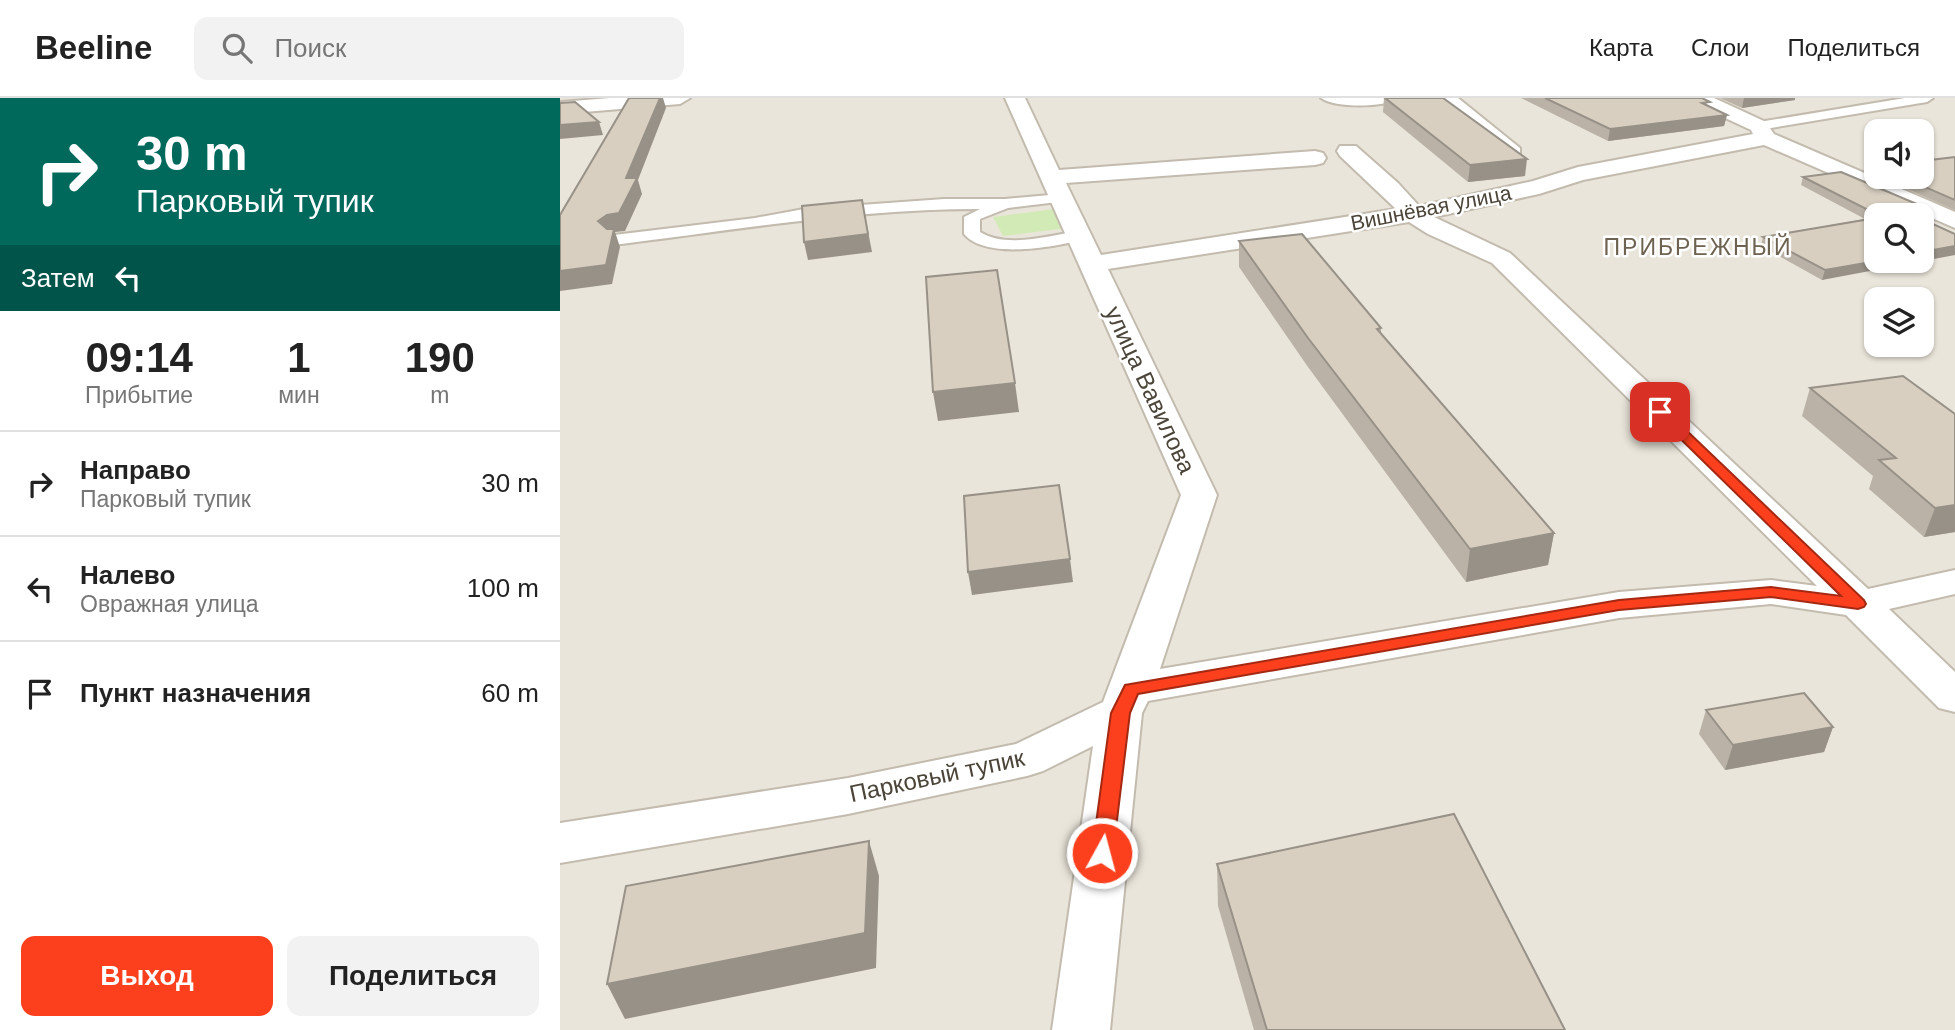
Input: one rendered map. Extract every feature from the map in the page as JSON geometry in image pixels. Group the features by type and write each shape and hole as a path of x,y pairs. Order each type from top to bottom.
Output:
{"street":[{"path":"560,108 680,98"},
{"name":"улица Вавилова","path":"1016,98 1199,495 1126,701 1081,1030"},
{"path":"1698,98 1762,132 1955,221"},
{"name":"Вишнёвая улица","path":"1093,264 1413,214 1539,187 1578,174 1762,132"},
{"path":"1348,151 1390,188 1413,214 1437,229 1501,258 1955,697"},
{"path":"1056,187 1315,158"},
{"name":"Парковый тупик","path":"560,843 848,796 1027,759 1126,701 1619,605 1771,592 1858,604 1955,582"}],"lane":[{"path":"1327,98 1352,102 1392,98"},
{"path":"1450,98 1515,150"},
{"path":"1762,132 1927,98"},
{"path":"1056,187 972,217 972,234 977,240 1007,244 1079,236"},
{"path":"614,240 755,223 804,214 944,204 1004,204"}],"shaded area":[{"name":"ПРИБРЕЖНЫЙ","path":"560,98 1955,98 1955,1030 560,1030"}],"green space":[{"path":"1055,209 1067,228 1003,236 993,217"}],"building":[{"path":"629,98 660,98 626,178 637,178 619,213 607,215 598,221 607,229 614,229 606,265 560,271 560,215"},
{"path":"1385,98 1443,98 1527,159 1470,165"},
{"path":"1545,98 1702,98 1710,102 1702,103 1727,115 1610,129"},
{"path":"575,102 599,122 560,125 560,103"},
{"path":"1955,157 1955,200 1930,189 1934,189 1934,160"},
{"path":"1841,172 1864,182 1864,189 1881,189 1915,203 1864,203 1864,208 1803,177"},
{"path":"862,200 868,234 804,242 802,206"},
{"path":"1864,220 1864,263 1825,270 1763,237"},
{"path":"1934,224 1955,234 1955,246 1934,250"},
{"path":"1302,234 1381,328 1377,329 1554,533 1470,549 1308,338 1239,241"},
{"path":"997,270 1015,383 933,392 926,277"},
{"path":"1903,376 1955,414 1955,505 1935,508 1879,460 1896,458 1810,388"},
{"path":"1059,485 1070,559 968,572 964,496"},
{"path":"1804,693 1833,727 1733,745 1706,710"},
{"path":"1454,814 1565,1030 1267,1030 1217,864"},
{"path":"869,841 865,933 607,984 626,886"}],"district":[{"name":"ПРИБРЕЖНЫЙ","path":"1698,247"}],"route":[{"path":"1102,853 1121,713 1132,689 1619,605 1771,592 1858,604 1660,412"}]}
